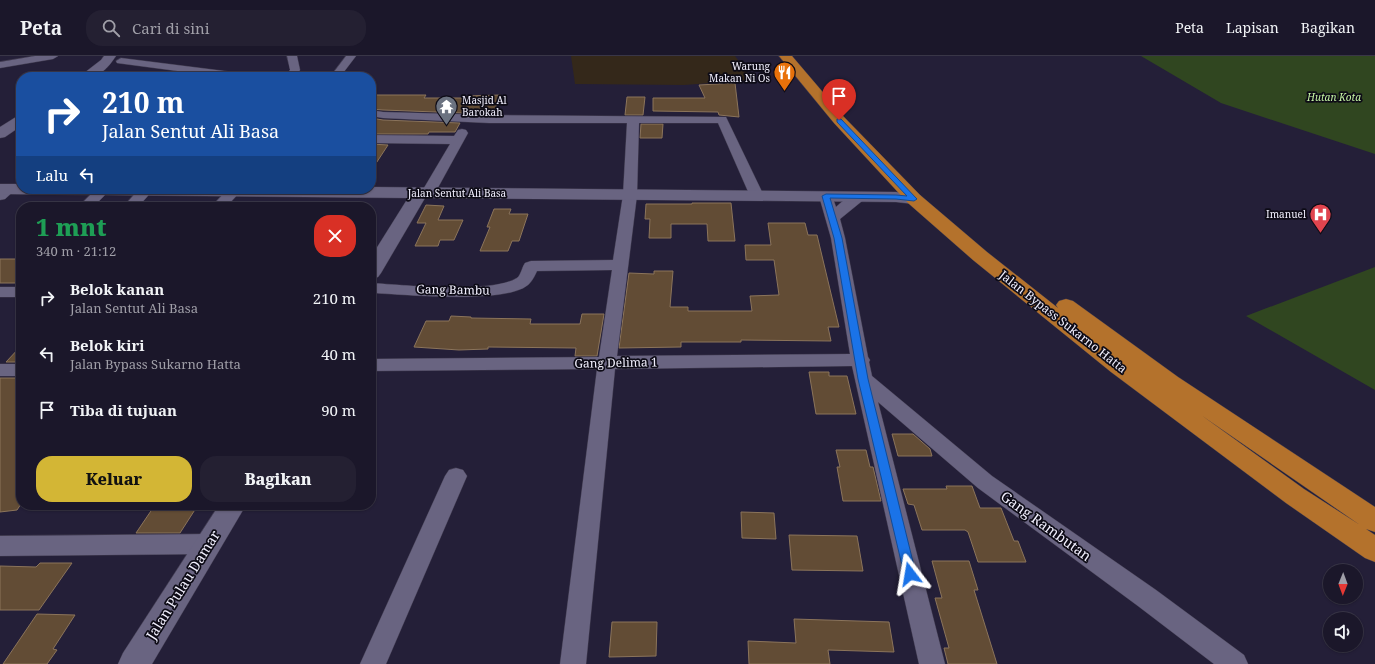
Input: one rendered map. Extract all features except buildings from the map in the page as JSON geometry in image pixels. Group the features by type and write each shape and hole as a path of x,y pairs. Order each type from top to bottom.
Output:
{"highway":[{"name":"Jalan Bypass Sukarno Hatta","path":"785,56 839,120 914,199 980,256 1119,366 1295,496 1375,550"},
{"name":"Jalan Bypass Sukarno Hatta","path":"803,56 835,96 874,140 929,194 995,249 1078,315 1170,383 1375,520"}],"street":[{"path":"0,65 53,56"},
{"path":"94,72 112,60 149,56"},
{"path":"292,56 295,70 293,72"},
{"path":"339,72 351,56"},
{"path":"112,60 208,72"},
{"path":"376,114 470,118 722,119 757,196"},
{"path":"376,265 458,140 470,118"},
{"path":"573,664 607,362 630,195 633,118"},
{"path":"0,134 16,123"},
{"path":"376,139 458,140"},
{"name":"Jalan Sentut Ali Basa","path":"3,191 16,191"},
{"name":"Jalan Sentut Ali Basa","path":"376,193 860,196 914,199"},
{"path":"90,202 99,194"},
{"path":"135,202 142,194"},
{"path":"223,202 231,194"},
{"path":"826,196 838,238 862,370 932,664"},
{"path":"832,218 845,206 860,196"},
{"name":"Gang Bambu","path":"376,288 469,292 497,290 517,285 524,281 531,266 620,265"},
{"path":"0,292 16,292"},
{"name":"Gang Delima 1","path":"376,365 607,362 862,370"},
{"path":"0,370 16,370"},
{"name":"Gang Rambutan","path":"862,370 985,482 1147,598 1235,664"},
{"path":"373,664 456,476"},
{"name":"Jalan Pulau Damar","path":"134,664 230,510"},
{"path":"0,546 209,544"}],"shaded area":[{"path":"571,56 735,56 753,80 684,85 575,84"}],"green space":[{"name":"Hutan Kota","path":"1141,56 1375,56 1375,154 1221,103"},
{"path":"1375,267 1375,390 1246,316"}],"place":[{"name":"Warung Makan Ni Os","path":"785,92"},
{"name":"Masjid Al Barokah","path":"447,126"},
{"name":"Imanuel","path":"1321,234"}],"route":[{"path":"839,120 914,199 896,197 826,196 838,238 863,379 910,574"}]}
